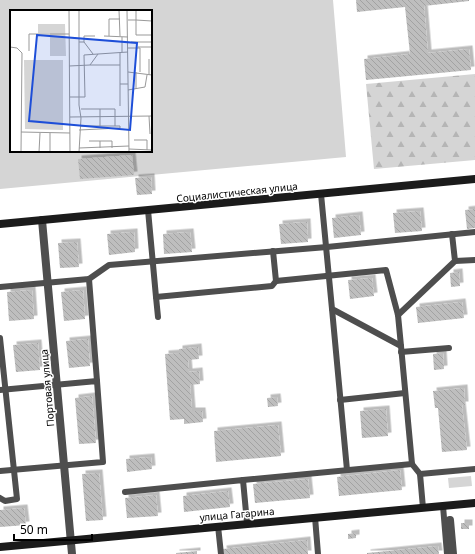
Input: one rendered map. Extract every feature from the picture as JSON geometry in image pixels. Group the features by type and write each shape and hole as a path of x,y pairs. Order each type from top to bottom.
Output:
{"main road":[{"name":"Социалистическая улица","path":"0,224 475,179"},
{"name":"улица Гагарина","path":"0,547 71,539 475,503"}],"street":[{"name":"Портовая улица","path":"42,220 72,554"},
{"path":"450,520 453,554"}],"lane":[{"path":"321,194 347,470"},
{"path":"148,210 158,317"},
{"path":"0,287 89,279 109,265 326,247 475,232"},
{"path":"452,234 455,261"},
{"path":"156,297 272,286 276,281 273,251"},
{"path":"398,315 455,261 475,260"},
{"path":"276,281 386,270 398,315 412,464 420,474 423,508"},
{"path":"0,470 103,462 89,279"},
{"path":"332,309 401,349 449,348"},
{"path":"0,338 3,390 17,499 5,500 0,498"},
{"path":"3,390 97,381"},
{"path":"340,400 405,393"},
{"path":"125,492 412,464"},
{"path":"420,474 475,469"},
{"path":"243,480 247,523"},
{"path":"443,506 447,554"},
{"path":"315,517 318,554"},
{"path":"218,526 221,554"}],"green space":[{"path":"0,0 333,0 346,157 0,189"},
{"path":"475,74 475,160 374,169 366,84"},
{"path":"471,476 472,486 449,488 448,478"}],"building":[{"path":"356,0 469,0 424,6 428,53 469,49 471,70 366,80 364,59 410,54 405,7 357,12"},
{"path":"132,155 134,175 80,179 78,159"},
{"path":"151,177 152,194 137,195 135,178"},
{"path":"475,209 475,228 467,229 465,210"},
{"path":"420,211 422,231 395,233 393,213"},
{"path":"359,215 361,235 334,238 332,218"},
{"path":"307,222 308,242 281,244 279,224"},
{"path":"134,232 135,252 109,255 107,234"},
{"path":"190,232 192,252 164,254 163,234"},
{"path":"77,242 79,267 60,268 58,243"},
{"path":"459,272 460,286 451,287 450,273"},
{"path":"372,278 374,296 350,299 348,280"},
{"path":"32,290 34,319 9,321 7,292"},
{"path":"83,290 85,319 64,321 61,292"},
{"path":"462,302 464,318 418,323 416,307"},
{"path":"88,339 90,366 69,368 66,341"},
{"path":"38,343 40,370 16,372 13,345"},
{"path":"198,347 199,359 188,360 189,372 199,371 200,384 190,385 192,411 202,411 203,422 184,424 184,419 170,420 165,354 179,353 179,349"},
{"path":"443,353 444,369 434,370 433,354"},
{"path":"464,388 465,405 462,405 467,450 442,452 438,408 435,408 433,391"},
{"path":"92,396 96,443 79,444 75,398"},
{"path":"277,397 278,406 268,407 267,398"},
{"path":"386,409 388,436 362,438 360,411"},
{"path":"278,425 281,456 216,462 214,431"},
{"path":"151,457 152,469 127,472 126,459"},
{"path":"400,470 402,490 339,496 337,477"},
{"path":"99,473 103,520 86,521 82,474"},
{"path":"308,479 310,498 255,503 253,484"},
{"path":"228,491 230,507 184,512 183,496"},
{"path":"156,495 158,516 127,518 125,498"},
{"path":"24,508 26,525 0,527 0,510"},
{"path":"461,523 469,523 469,529 461,529"},
{"path":"356,533 356,538 348,539 348,534"},
{"path":"307,540 308,554 224,554 223,549"},
{"path":"438,546 439,554 367,554 367,553"},
{"path":"197,551 197,554 176,554 176,553"}]}
